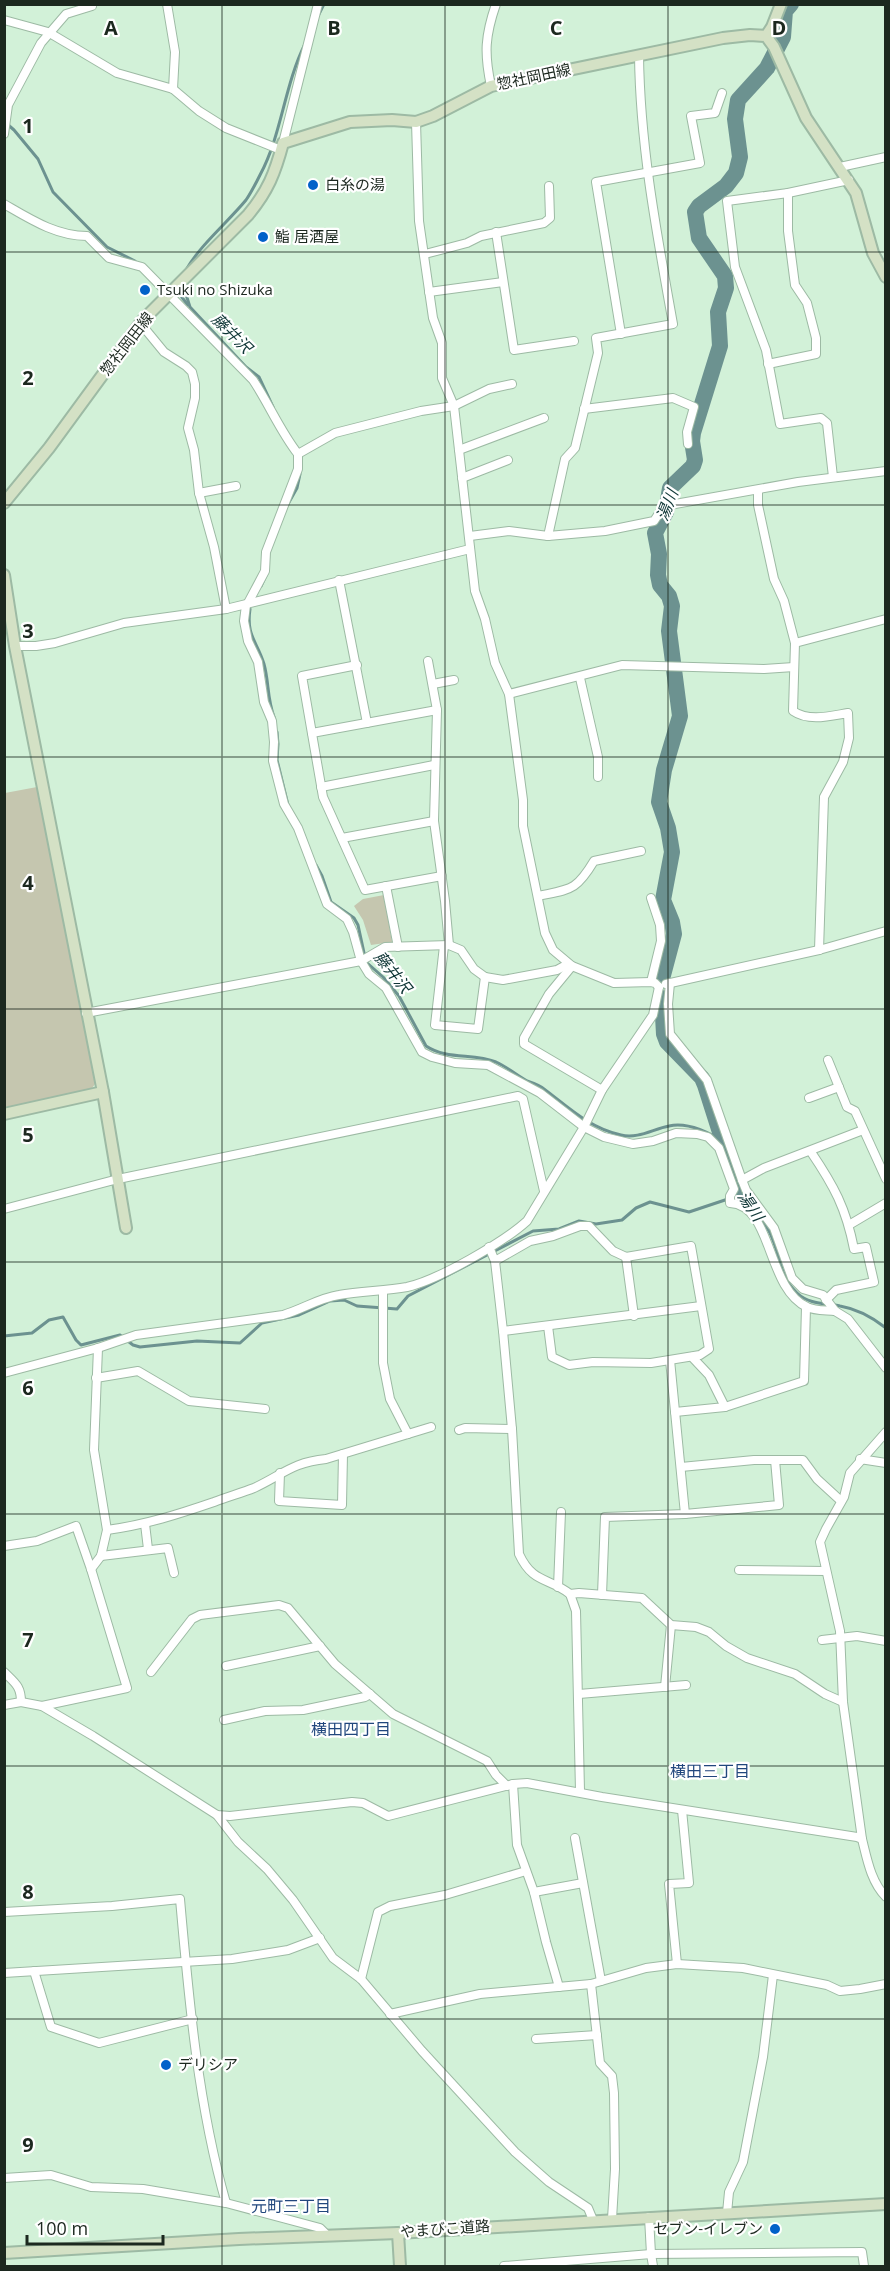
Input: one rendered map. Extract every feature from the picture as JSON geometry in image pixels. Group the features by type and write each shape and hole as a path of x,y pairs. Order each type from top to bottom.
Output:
{"street":[{"path":"167,4 175,52 173,89"},
{"path":"4,20 48,32 117,73 173,89 199,111 226,128 282,147 318,4"},
{"path":"491,86 485,59 489,26 496,4"},
{"path":"781,4 766,36 774,47 806,118 849,180 861,207 873,253 885,277"},
{"path":"4,134 8,105 48,32 72,10 92,6"},
{"name":"惣社岡田線","path":"4,503 49,448 141,324 264,196 272,181 282,147 350,122 392,120 417,122 434,116 491,86 723,38 766,36"},
{"path":"548,536 565,459 575,448 598,353 596,338 673,324 647,174 639,100 639,55"},
{"path":"621,334 597,182 700,163 691,116 715,113 723,93"},
{"path":"417,122 419,221 429,292 442,344 442,378 454,406 475,591 485,620 495,663 509,694 523,800 523,826 545,933 552,950 570,965 614,982 651,982 659,987"},
{"path":"840,167 885,158"},
{"path":"833,477 827,423 821,417 780,424 766,350 735,267 728,201 788,193 849,180"},
{"path":"425,254 467,243 496,232 544,223 550,218 549,186"},
{"path":"768,364 816,354 816,338 807,303 795,285 788,231 788,193"},
{"path":"4,204 44,226 77,236 87,236 109,258 142,267 253,380 284,437 301,453"},
{"path":"496,232 514,350 574,341"},
{"path":"429,292 503,282"},
{"path":"141,324 164,352 192,372 195,398 188,428 194,450 199,493 214,547 226,609"},
{"path":"512,384 489,389 454,406 421,411 335,433 301,453 298,468 266,552 265,571 247,604 244,621 248,641 258,662 264,702 272,721 273,761 284,804 298,828 327,904 347,919 365,958 369,974 386,988 422,1052 455,1063 488,1065 540,1093 584,1127 604,1137 633,1144 684,1132 708,1137 719,1148 734,1190 730,1196 730,1203 744,1206 757,1221 765,1236 780,1279 793,1297 806,1307 835,1311"},
{"path":"584,409 673,398 694,407 687,432 688,444"},
{"path":"459,450 544,418"},
{"path":"462,478 508,460"},
{"path":"470,536 509,531 548,536 628,527 654,520 664,507 798,482 885,471"},
{"path":"199,493 236,486"},
{"path":"758,490 758,505 774,579 784,602 795,643 793,711 800,716 809,717 848,713 849,738 843,762 824,797 819,950"},
{"path":"15,646 55,643 124,623 226,609 470,549"},
{"path":"4,575 15,646 103,1092 126,1228"},
{"path":"339,580 367,723"},
{"path":"795,643 885,620"},
{"path":"428,661 437,710 434,821 442,876 446,945 435,1025 478,1029 485,977"},
{"path":"357,665 302,676 323,797 365,890 442,876"},
{"path":"509,694 580,678 622,665 764,669 794,667"},
{"path":"580,678 598,757 598,777"},
{"path":"433,684 454,680"},
{"path":"312,733 437,710"},
{"path":"321,787 434,765"},
{"path":"342,838 434,821"},
{"path":"538,896 572,888 585,877 594,861 641,851"},
{"path":"386,886 398,947"},
{"path":"651,898 660,925 661,941 651,982"},
{"path":"659,987 819,950 885,931"},
{"path":"86,1012 365,958 385,947 446,945 461,950 474,969 485,977 503,980 557,970 570,965"},
{"path":"570,965 549,994 524,1038 524,1044 602,1090"},
{"path":"670,983 669,1034 707,1080 746,1190 774,1228 792,1278 803,1289 823,1295 835,1311 848,1319 885,1368"},
{"path":"4,1373 98,1348 136,1335 283,1315 313,1301 339,1294 383,1291 409,1286 433,1278 515,1232 527,1221 584,1127 602,1090 653,1016 659,987"},
{"path":"828,1060 847,1107 855,1111 885,1179"},
{"path":"809,1098 839,1087"},
{"path":"4,1114 103,1092"},
{"path":"4,1209 118,1179 518,1096 523,1099 544,1191"},
{"path":"742,1180 764,1168 811,1152 863,1130"},
{"path":"811,1152 833,1184 849,1225 854,1249 866,1247 874,1282 836,1290 826,1300"},
{"path":"849,1225 885,1203"},
{"path":"495,1261 530,1241 553,1236 580,1226 589,1226 613,1251 626,1257 691,1246 709,1349 700,1355 651,1363 593,1362 569,1365 552,1357 548,1326"},
{"path":"489,1247 495,1261 503,1331 512,1429 519,1554 525,1568 533,1575 570,1594 642,1598 671,1625 696,1627 709,1632 726,1646 747,1658 795,1674 825,1694 843,1702"},
{"path":"626,1257 634,1316"},
{"path":"383,1291 383,1363 390,1399 408,1434"},
{"path":"503,1331 701,1306"},
{"path":"675,1412 725,1407 804,1381 806,1307"},
{"path":"91,1569 101,1556 107,1530 94,1450 98,1348"},
{"path":"692,1357 709,1375 725,1407"},
{"path":"670,1360 685,1514"},
{"path":"96,1378 138,1371 189,1401 266,1409"},
{"path":"107,1530 146,1524 254,1488 280,1473 309,1461 326,1459 431,1427"},
{"path":"459,1430 465,1428 512,1429"},
{"path":"885,1432 850,1473 841,1501 820,1542 840,1637 843,1702 862,1839 869,1866 885,1897"},
{"path":"280,1473 279,1501 342,1505 343,1454"},
{"path":"861,1459 885,1463"},
{"path":"681,1467 754,1460 803,1460 817,1479 841,1501"},
{"path":"602,1595 604,1517 685,1514 778,1505 775,1460"},
{"path":"558,1587 561,1512"},
{"path":"146,1524 148,1549"},
{"path":"4,1546 37,1541 76,1526 127,1688 42,1706"},
{"path":"101,1556 168,1548 174,1573"},
{"path":"739,1570 826,1571"},
{"path":"570,1594 576,1611 580,1791"},
{"path":"151,1671 192,1619 200,1615 279,1605 288,1608 335,1664 393,1714 487,1761 496,1775 510,1785 518,1845 534,1892 560,1987"},
{"path":"665,1687 671,1625"},
{"path":"822,1640 857,1635 885,1641"},
{"path":"226,1666 320,1646"},
{"path":"4,1672 17,1684 21,1692 21,1702"},
{"path":"579,1694 686,1685"},
{"path":"224,1720 265,1711 303,1710 370,1694"},
{"path":"4,1705 21,1702 42,1706 217,1815 238,1842 267,1869 333,1958 361,1980 515,2152 549,2182 588,2208 593,2220"},
{"path":"217,1815 230,1816 352,1802 363,1803 388,1816 510,1785 527,1783 682,1810 732,1815 862,1839"},
{"path":"677,1964 669,1884 689,1883 682,1810"},
{"path":"575,1838 601,1981"},
{"path":"361,1980 378,1912 390,1906 445,1895 526,1871"},
{"path":"534,1892 583,1883"},
{"path":"4,1912 112,1906 180,1899 193,2019 212,2154 226,2203"},
{"path":"4,1973 232,1959 288,1950 320,1938"},
{"path":"390,2014 480,1994 591,1984 646,1968 677,1964 722,1966 827,1985 840,1991 885,1984"},
{"path":"34,1971 51,2027 99,2043 193,2019"},
{"path":"727,2213 729,2192 743,2162 763,2057 773,1975"},
{"path":"591,1984 600,2063 612,2076 614,2093 615,2169 612,2219"},
{"path":"536,2040 597,2035"},
{"path":"4,2178 51,2175 90,2187 143,2188 226,2203 320,2228 327,2235"},
{"name":"やまびこ道路","path":"4,2253 398,2233 885,2204"},
{"path":"649,2217 653,2266"},
{"path":"398,2233 400,2266"},
{"path":"504,2266 651,2254 862,2252 864,2266"}],"green space":[{"path":"37,787 95,1084 90,1091 5,1109 5,793"},
{"path":"384,895 392,942 371,945 363,920 354,906 363,899"}],"waterway":[{"name":"藤井沢","path":"318,16 324,4"},
{"name":"湯川","path":"662,979 674,934 663,900 672,852 668,828 659,802 664,770 680,716 669,631 672,606 669,596 660,585 659,554 655,533 666,512 670,488 693,466 695,460 693,433 720,346 718,312 726,288 725,276 699,238 695,212 699,206 726,186 736,173 740,157 735,119 738,100 767,68 783,37 785,11 791,4"},
{"name":"藤井沢","path":"186,270 207,242 246,200 255,185 273,143 292,76 305,44"},
{"path":"6,123 38,159 53,192 107,247 135,261"},
{"name":"藤井沢","path":"183,285 190,307 246,367 259,377 273,407"},
{"name":"藤井沢","path":"180,295 188,305"},
{"name":"藤井沢","path":"288,504 297,488 300,474"},
{"name":"藤井沢","path":"261,586 267,573"},
{"name":"藤井沢","path":"250,609 251,632 264,664 274,717"},
{"name":"藤井沢","path":"277,732 277,760 288,805"},
{"name":"藤井沢","path":"316,865 331,902 354,918 358,925 366,962 399,996 426,1046 451,1055 496,1062 536,1084 570,1110 609,1132 633,1136 676,1125 706,1132 725,1143"},
{"name":"湯川","path":"662,998 664,1034 667,1042 702,1078 740,1195"},
{"path":"4,1336 32,1333 49,1320 63,1317 81,1345 120,1335 133,1345 140,1347 197,1341 240,1343 262,1323 299,1315 330,1301 344,1300 357,1306 397,1309 408,1296 533,1231 559,1229 579,1221 596,1224 622,1220 636,1208 650,1202 689,1212 740,1195 766,1226 773,1239 783,1272 797,1293 812,1302 859,1311 886,1328"}],"place":[{"name":"白糸の湯","path":"313,185"},
{"name":"鮨 居酒屋","path":"263,237"},
{"name":"Tsuki no Shizuka","path":"145,290"},
{"name":"デリシア","path":"166,2065"},
{"name":"セブン-イレブン","path":"775,2229"}],"district":[{"name":"横田四丁目","path":"351,1729"},
{"name":"横田三丁目","path":"710,1771"},
{"name":"元町三丁目","path":"291,2206"}]}
